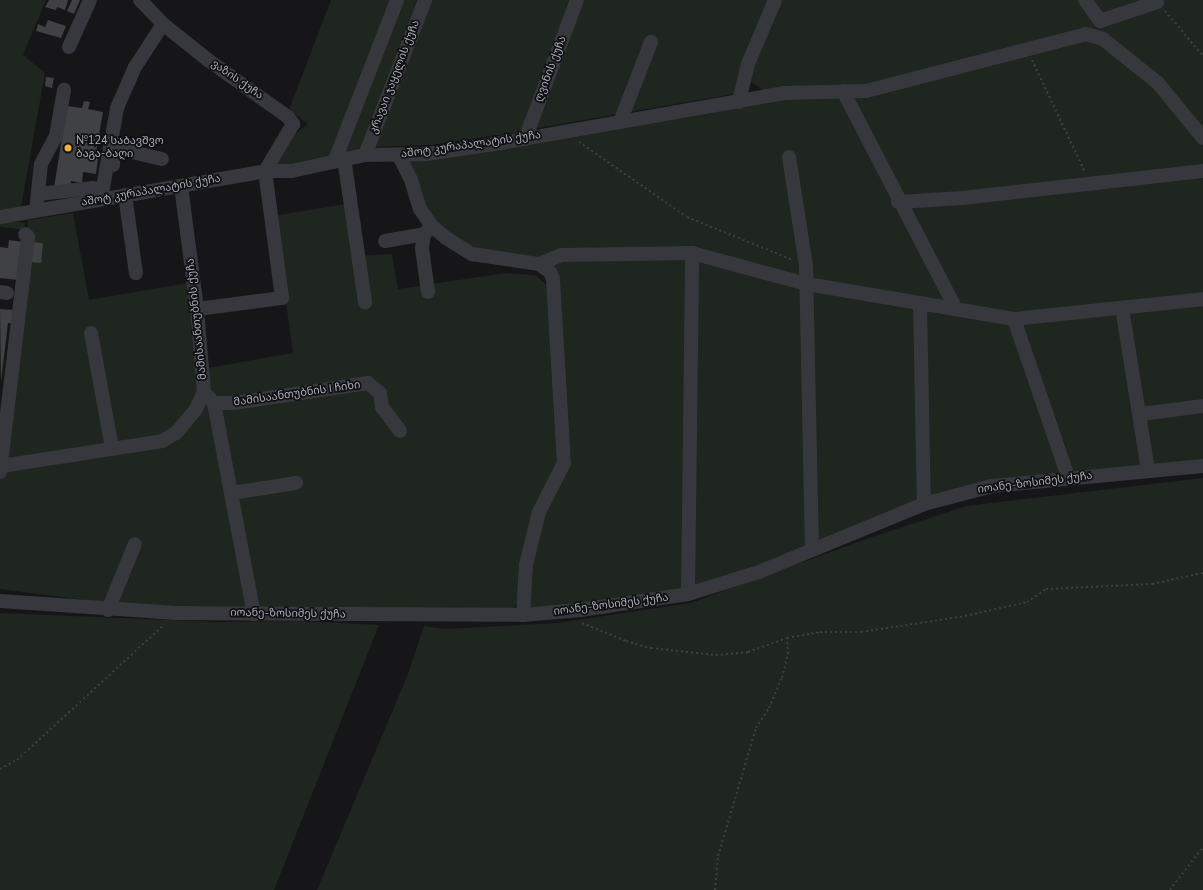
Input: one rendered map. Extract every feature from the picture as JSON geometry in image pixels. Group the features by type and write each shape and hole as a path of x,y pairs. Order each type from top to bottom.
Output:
{"street":[{"path":"69,47 90,0"},
{"name":"ვაზის ქუჩა","path":"140,0 163,24 208,60 288,117 293,124 265,171"},
{"path":"365,302 339,159 398,0"},
{"name":"კრავაი ჯაყელის ქუჩა","path":"365,155 425,0"},
{"name":"ღვინის ქუჩა","path":"525,139 577,0"},
{"path":"740,102 748,64 775,0"},
{"path":"1085,0 1100,21"},
{"path":"1157,1 1100,21 1092,36 1103,39 1158,83 1203,138"},
{"path":"102,195 116,108 136,67 163,24"},
{"name":"აშოტ კურაპალატის ქუჩა","path":"0,217 102,195 125,195 265,171 292,171 339,159 365,155 399,156 525,139 564,131 740,102 785,92 866,91 1086,34 1092,36"},
{"path":"620,122 651,42"},
{"path":"36,210 41,164 56,136 64,90"},
{"path":"843,91 898,202 956,309"},
{"path":"102,195 114,156 119,149 162,159"},
{"path":"399,156 411,180 428,230 422,248 428,292"},
{"path":"789,157 806,265 812,550"},
{"path":"898,202 962,198 1203,170"},
{"path":"197,309 282,298 265,171"},
{"name":"მამისაანთუბნის ქუჩა","path":"25,234 28,237 0,469 112,448 162,441 176,433 196,408 204,392 197,309 181,186"},
{"path":"38,194 102,195"},
{"path":"125,195 136,273"},
{"path":"385,241 428,230 446,238 472,254 539,264 550,272 553,279 564,463 539,512 526,565 523,615"},
{"path":"539,264 561,255 692,253 807,284 1014,319 1203,299"},
{"path":"688,594 692,253"},
{"path":"920,303 924,504"},
{"path":"1122,308 1148,470"},
{"path":"1014,319 1068,478"},
{"path":"91,333 112,448"},
{"name":"მამისაანთუბნის I ჩიხი","path":"214,403 234,403 368,383 380,393 382,407 400,432"},
{"path":"204,392 214,403 254,614"},
{"path":"1140,414 1203,406"},
{"name":"იოანე-ზოსიმეს ქუჩა","path":"0,601 108,610 177,613 523,615 580,610 688,594 759,572 924,504 992,486 1148,470 1203,466"},
{"path":"232,493 296,483"},
{"path":"108,610 134,544"}],"path":[{"path":"1157,1 1203,56"},
{"path":"1027,50 1090,184"},
{"path":"564,131 687,217 806,265"},
{"path":"575,620 626,642 651,648 716,655 748,652 788,638 820,632 861,632 965,616 1027,602 1046,589 1152,584 1203,573"},
{"path":"0,769 17,760 177,613"},
{"path":"715,890 718,856 756,728 769,708 782,678 788,654 788,638"},
{"path":"1170,890 1203,847"}],"shaded area":[{"path":"0,0 46,0 23,55 45,73 21,207 0,212"},
{"path":"331,0 394,0 328,161 274,166 286,141 308,124 289,110"},
{"path":"397,0 425,0 365,155 335,160"},
{"path":"427,0 575,0 526,131 430,145 370,147"},
{"path":"581,0 771,0 739,93 532,129"},
{"path":"775,0 1203,0 1203,135 1158,83 1203,138 1203,466 992,486 688,594 523,615 526,565 564,463 550,272 472,254 432,226 399,156 769,95 748,79"},
{"path":"346,204 355,256 392,254 398,289 506,273 535,275 549,287 559,458 517,603 511,611 125,605 0,589 0,448 28,220 73,213 89,300 187,283 196,370 293,353 274,216"},
{"path":"0,220 25,223 24,230 0,227"},
{"path":"1203,478 1203,890 317,890 408,674 424,626 445,629 557,623 691,603 869,538 966,506"},
{"path":"0,613 216,622 301,621 379,625 274,890 0,890"}],"building":[{"path":"49,0 68,0 65,10 57,7 56,10 45,7"},
{"path":"72,0 80,0 74,14 67,11"},
{"path":"48,20 66,26 61,38 36,31 38,24 45,27"},
{"path":"46,77 54,78 52,88 45,86"},
{"path":"84,101 90,102 88,109 103,112 96,152 99,152 96,174 83,172 82,183 71,181 70,191 54,188 67,106 82,108"},
{"path":"9,240 23,242 18,280 0,278 0,247 8,248"},
{"path":"31,242 43,243 41,263 29,262"},
{"path":"0,309 14,310 12,323 8,323 1,382"}],"place":[{"name":"№124 საბავშვო ბაგა-ბაღი","path":"68,148"}]}
